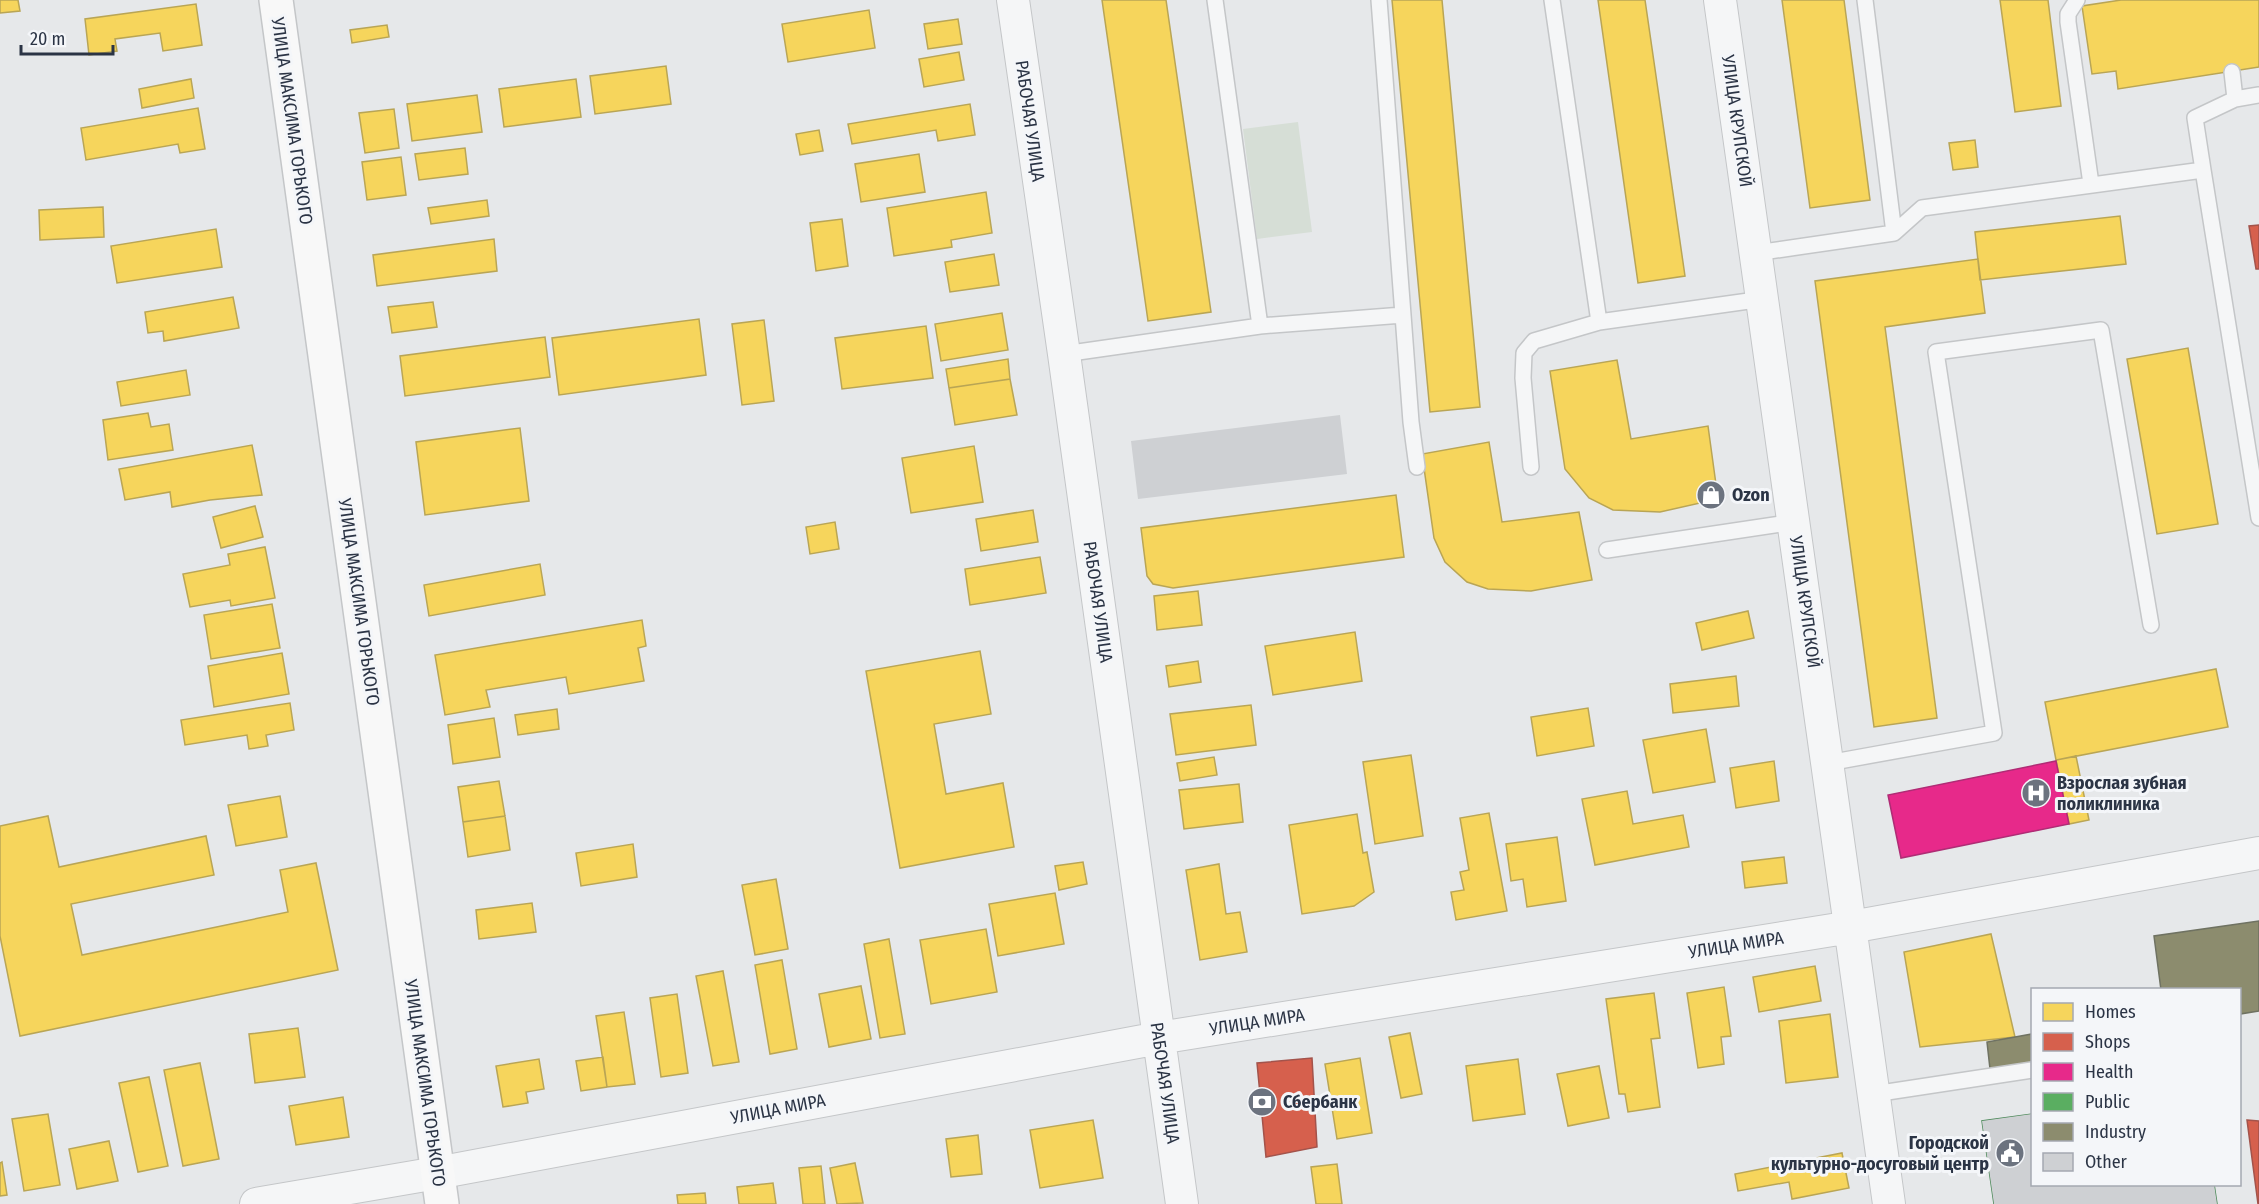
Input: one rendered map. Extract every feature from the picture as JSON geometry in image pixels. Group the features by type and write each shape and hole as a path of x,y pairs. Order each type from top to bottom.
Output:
{"main road":[{"name":"УЛИЦА МАКСИМА ГОРЬКОГО","path":"276,0 440,1188"}],"street":[{"name":"РАБОЧАЯ УЛИЦА","path":"1013,0 1182,1204"},
{"name":"УЛИЦА КРУПСКОЙ","path":"1720,0 1889,1204"},
{"name":"УЛИЦА МИРА","path":"256,1204 440,1188 1159,1038 1851,927 2259,853"}],"lane":[{"path":"1215,0 1260,326"},
{"path":"1379,0 1411,422 1417,467"},
{"path":"1552,0 1599,322"},
{"path":"1865,0 1894,233"},
{"path":"2077,0 2068,14 2068,22 2091,184"},
{"path":"2232,72 2235,99"},
{"path":"2259,95 2235,99 2195,118 2259,518"},
{"path":"1756,253 1894,233 1922,208 2203,170"},
{"path":"1531,466 1523,378 1524,353 1534,341 1599,322 1763,299"},
{"path":"1064,354 1260,326 1403,315"},
{"path":"1828,763 1994,733 1936,352 2101,330 2151,625"},
{"path":"1607,550 1794,522"},
{"path":"1874,1094 2031,1070"}],"shaded area":[{"path":"1298,122 1312,232 1257,239 1243,129"}],"building: Homes":[{"path":"0,0 18,0 20,11 0,13"},
{"path":"1102,0 1166,0 1211,312 1148,321"},
{"path":"1392,0 1442,0 1480,407 1430,412"},
{"path":"1598,0 1645,0 1685,276 1638,283"},
{"path":"1782,0 1844,0 1870,200 1810,208"},
{"path":"2000,0 2048,0 2061,106 2015,112"},
{"path":"2121,0 2259,0 2259,67 2118,89 2116,71 2092,74 2082,6"},
{"path":"196,4 202,45 163,51 160,33 115,39 117,51 89,55 85,19"},
{"path":"869,10 875,48 788,62 782,24"},
{"path":"958,19 962,44 928,49 924,24"},
{"path":"387,25 389,37 352,43 350,30"},
{"path":"959,52 964,80 924,87 919,59"},
{"path":"666,66 671,104 595,114 590,76"},
{"path":"191,79 194,98 142,108 139,89"},
{"path":"576,79 581,117 504,127 499,89"},
{"path":"477,95 482,132 412,141 407,104"},
{"path":"970,104 975,135 938,141 936,130 852,144 848,124"},
{"path":"198,108 205,149 180,153 178,144 86,160 81,128"},
{"path":"394,109 399,148 365,153 359,113"},
{"path":"819,130 823,151 800,155 796,134"},
{"path":"1975,140 1978,167 1953,170 1949,143"},
{"path":"465,148 468,174 419,180 415,154"},
{"path":"919,154 925,192 861,202 855,164"},
{"path":"401,157 406,195 367,200 362,162"},
{"path":"986,192 992,233 951,240 952,247 894,256 887,208"},
{"path":"487,200 489,216 431,224 428,208"},
{"path":"103,207 104,237 40,240 39,210"},
{"path":"2120,216 2126,264 1980,280 1975,232"},
{"path":"842,219 848,266 816,271 810,223"},
{"path":"216,229 222,267 117,283 111,246"},
{"path":"494,239 497,271 377,286 373,255"},
{"path":"994,254 999,285 950,292 945,262"},
{"path":"1978,259 1985,313 1885,327 1937,718 1874,727 1815,281"},
{"path":"233,297 239,328 164,341 163,331 148,333 145,312"},
{"path":"433,302 437,327 392,333 388,307"},
{"path":"1002,313 1008,350 941,361 935,324"},
{"path":"699,319 706,375 559,395 552,338"},
{"path":"764,320 774,401 742,405 732,324"},
{"path":"926,326 933,378 842,389 835,338"},
{"path":"545,337 550,377 405,396 400,356"},
{"path":"2188,348 2218,524 2157,534 2127,359"},
{"path":"1008,359 1010,379 949,388 946,369"},
{"path":"1617,360 1631,439 1708,426 1718,499 1660,512 1613,510 1589,498 1565,469 1550,371"},
{"path":"186,370 190,395 121,406 117,382"},
{"path":"1010,379 1017,415 955,425 949,388"},
{"path":"148,413 151,427 169,424 173,450 108,460 103,420"},
{"path":"520,428 529,501 425,515 416,442"},
{"path":"1489,442 1502,522 1579,512 1592,580 1531,591 1488,589 1467,582 1445,562 1434,538 1422,454"},
{"path":"252,445 262,495 210,500 172,507 170,492 125,500 119,469"},
{"path":"974,446 983,502 911,513 902,458"},
{"path":"1396,495 1404,557 1173,588 1153,584 1147,576 1141,528"},
{"path":"255,506 263,537 221,548 213,517"},
{"path":"1033,510 1038,542 981,551 976,519"},
{"path":"835,522 839,549 810,554 806,527"},
{"path":"265,547 275,598 231,606 230,600 190,607 183,574 230,565 228,554"},
{"path":"1040,557 1046,593 970,605 965,569"},
{"path":"540,564 545,595 429,616 424,585"},
{"path":"1198,591 1202,625 1157,630 1154,596"},
{"path":"272,604 280,648 211,659 204,615"},
{"path":"1748,611 1754,638 1702,650 1696,623"},
{"path":"642,620 646,646 638,648 644,681 569,694 566,677 486,690 490,707 445,715 435,655"},
{"path":"1355,632 1362,681 1273,695 1265,646"},
{"path":"980,651 991,714 934,724 946,794 1003,783 1014,847 900,868 866,671"},
{"path":"282,653 289,694 214,707 208,666"},
{"path":"1198,661 1201,682 1169,687 1166,666"},
{"path":"2216,669 2228,727 2056,760 2045,702"},
{"path":"1736,676 1739,706 1673,713 1670,684"},
{"path":"290,703 294,730 266,735 268,746 249,749 247,735 185,745 181,720"},
{"path":"1251,705 1256,745 1176,755 1170,714"},
{"path":"1588,708 1594,746 1537,756 1531,717"},
{"path":"557,709 559,729 518,735 515,715"},
{"path":"494,718 500,757 453,764 448,725"},
{"path":"1706,729 1715,782 1653,793 1643,740"},
{"path":"1411,755 1423,836 1375,844 1363,762"},
{"path":"2076,756 2089,820 2069,824 2056,760"},
{"path":"1214,757 1217,775 1180,781 1177,763"},
{"path":"1774,761 1779,801 1736,808 1730,768"},
{"path":"499,781 505,816 463,822 458,787"},
{"path":"1239,784 1243,822 1184,829 1179,790"},
{"path":"1627,791 1633,824 1683,815 1689,847 1595,865 1582,799"},
{"path":"280,796 287,837 236,846 228,805"},
{"path":"1489,813 1507,911 1456,920 1451,892 1464,890 1460,872 1469,870 1460,818"},
{"path":"1357,814 1363,853 1367,852 1374,892 1354,906 1302,914 1289,825"},
{"path":"48,816 59,867 206,836 214,875 71,904 82,955 288,912 280,870 316,863 338,970 20,1036 0,936 0,826"},
{"path":"505,816 510,850 468,857 463,822"},
{"path":"1557,837 1566,901 1527,907 1523,879 1511,881 1506,844"},
{"path":"633,844 637,877 581,886 576,853"},
{"path":"1784,857 1787,883 1745,888 1742,862"},
{"path":"1083,862 1087,884 1059,890 1055,866"},
{"path":"1219,864 1226,914 1240,912 1247,952 1200,960 1186,870"},
{"path":"776,879 788,949 755,955 742,885"},
{"path":"1055,893 1064,944 998,956 989,904"},
{"path":"532,903 536,932 479,939 476,910"},
{"path":"986,929 997,992 931,1004 920,940"},
{"path":"1991,934 2015,1037 1920,1047 1904,952"},
{"path":"889,939 905,1034 880,1038 864,944"},
{"path":"782,960 797,1049 770,1054 755,965"},
{"path":"1815,966 1821,1001 1759,1012 1753,977"},
{"path":"723,971 739,1062 713,1066 696,976"},
{"path":"861,986 871,1039 829,1047 819,994"},
{"path":"1724,987 1731,1036 1721,1037 1724,1064 1698,1068 1687,993"},
{"path":"1654,993 1660,1038 1651,1039 1660,1107 1628,1112 1625,1094 1619,1094 1606,999"},
{"path":"677,994 688,1073 661,1077 650,998"},
{"path":"624,1012 635,1084 607,1087 596,1016"},
{"path":"1830,1014 1838,1077 1786,1083 1779,1021"},
{"path":"298,1028 305,1077 255,1083 249,1034"},
{"path":"1410,1033 1422,1094 1401,1098 1389,1037"},
{"path":"603,1057 607,1087 581,1091 576,1061"},
{"path":"1360,1058 1372,1133 1337,1139 1325,1064"},
{"path":"539,1059 544,1089 526,1092 528,1103 503,1107 496,1066"},
{"path":"1518,1059 1525,1114 1473,1121 1466,1066"},
{"path":"200,1063 219,1159 183,1166 164,1070"},
{"path":"1599,1066 1609,1118 1568,1126 1557,1074"},
{"path":"149,1077 168,1166 138,1172 119,1083"},
{"path":"343,1097 349,1137 296,1145 289,1106"},
{"path":"48,1114 60,1185 24,1191 12,1119"},
{"path":"1093,1120 1103,1178 1040,1188 1030,1130"},
{"path":"978,1135 982,1174 951,1177 946,1139"},
{"path":"109,1141 118,1181 77,1189 69,1149"},
{"path":"1842,1153 1849,1188 1792,1199 1789,1182 1738,1191 1735,1174"},
{"path":"2,1162 7,1195 0,1196 0,1163"},
{"path":"855,1163 863,1203 837,1204 830,1168"},
{"path":"1337,1164 1342,1204 1316,1204 1311,1167"},
{"path":"821,1166 825,1204 803,1204 799,1168"},
{"path":"773,1183 776,1204 739,1204 737,1187"},
{"path":"705,1193 706,1204 678,1204 677,1195"}],"building: Shops":[{"path":"2259,225 2259,269 2256,269 2249,226"},
{"path":"1312,1058 1317,1147 1266,1157 1257,1063"},
{"path":"2247,1120 2259,1121 2259,1204 2258,1204"}],"building: Health":[{"path":"2056,761 2069,824 1901,858 1888,795"}],"building: Public":[{"name":"Городской культурно-досуговый центр","path":"2031,1114 2031,1186 2214,1186 2217,1204 1994,1204 1982,1121"}],"building: Industry":[{"path":"2259,921 2259,1011 2241,1014 2241,988 2161,988 2154,936"},
{"path":"2031,1034 2031,1063 1990,1069 1987,1042"}],"building: Other":[{"path":"1340,415 1347,474 1138,499 1131,441"},
{"name":"Городской культурно-досуговый центр","path":"2031,1114 2031,1186 2214,1186 2217,1204 1994,1204 1982,1121"}],"place":[{"name":"Ozon","path":"1711,495"},
{"name":"Взрослая зубная поликлиника","path":"2036,793"},
{"name":"Сбербанк","path":"1262,1102"},
{"name":"Городской культурно-досуговый центр","path":"2010,1153"}]}
